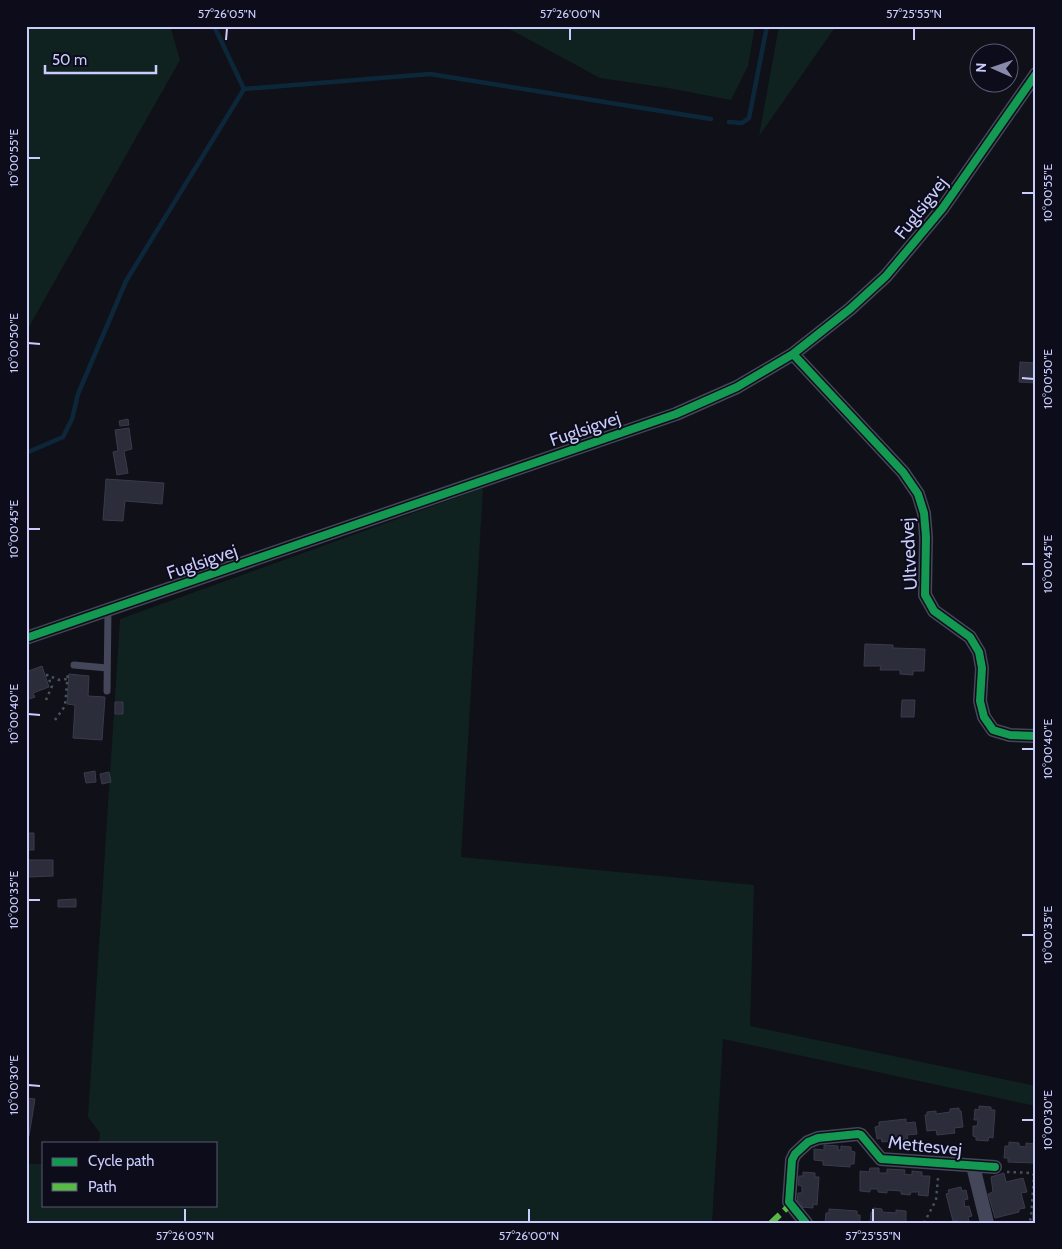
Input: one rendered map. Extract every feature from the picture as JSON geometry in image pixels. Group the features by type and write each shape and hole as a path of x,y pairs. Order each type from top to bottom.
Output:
{"street":[{"name":"Fuglsigvej","path":"26,638 676,414 737,387 793,354 850,309 886,276 942,209 1036,74"},
{"name":"Ultvedvej","path":"793,354 903,472 918,494 924,513 926,537 925,595 934,611 970,637 979,652 982,668 980,701 984,717 993,730 1010,735 1036,736"},
{"name":"Mettesvej","path":"806,1223 790,1205 788,1197 793,1157 812,1140 858,1134 862,1135 881,1159 995,1168"},
{"name":"Mettesvej","path":"973,1166 987,1223"}],"lane":[{"path":"107,690 108,610"},
{"path":"74,666 107,668"}],"path":[{"path":"55,720 65,706 68,673 74,666"},
{"path":"46,700 52,686 48,675 59,680 67,679"},
{"path":"924,1223 936,1200 939,1164"},
{"path":"995,1168 997,1171 1032,1173 1034,1175 1031,1219 1023,1223"}],"green space":[{"path":"26,26 170,26 180,60 26,332"},
{"path":"504,26 755,26 748,66 731,100 600,78"},
{"path":"779,26 836,26 759,136"},
{"path":"483,488 461,857 754,885 750,1026 1036,1086 1036,1106 723,1039 712,1223 26,1223 26,1164 42,1164 42,1206 218,1206 218,1142 99,1142 100,1133 88,1117 120,619"}],"building":[{"path":"1020,362 1036,363 1036,383 1019,382"},
{"path":"128,419 129,425 120,426 119,421"},
{"path":"129,428 132,449 124,451 128,473 117,475 113,452 118,451 115,430"},
{"path":"106,479 164,483 162,504 125,501 123,521 103,520"},
{"path":"865,644 893,645 893,648 925,649 924,671 913,671 913,675 900,674 900,670 880,670 881,666 864,666"},
{"path":"42,666 49,687 33,693 35,697 26,700 26,672"},
{"path":"69,674 89,676 88,696 105,697 102,740 73,738 75,705 67,704"},
{"path":"902,700 915,700 914,717 901,717"},
{"path":"115,702 123,702 123,714 115,714"},
{"path":"95,771 96,782 86,783 84,773"},
{"path":"109,772 111,782 102,784 100,774"},
{"path":"26,833 34,833 34,850 26,850"},
{"path":"27,860 53,860 53,876 28,877"},
{"path":"76,899 76,907 58,907 58,900"},
{"path":"26,1098 35,1099 29,1136 26,1136"},
{"path":"979,1106 991,1107 991,1110 995,1110 993,1138 989,1137 988,1141 976,1140 976,1137 973,1136 973,1126 977,1126 978,1120 974,1120 975,1109 979,1110"},
{"path":"959,1108 963,1127 954,1128 955,1133 937,1135 936,1130 927,1131 925,1115 927,1115 927,1112 936,1111 936,1114 950,1112 950,1109"},
{"path":"906,1119 906,1123 915,1122 917,1134 907,1135 908,1139 898,1140 898,1136 891,1137 891,1141 882,1142 881,1138 877,1139 875,1127 879,1126 879,1122"},
{"path":"1009,1142 1019,1143 1019,1146 1026,1147 1026,1143 1036,1144 1035,1163 1008,1162 1008,1158 1004,1158 1005,1146 1009,1146"},
{"path":"824,1145 838,1146 838,1150 841,1150 841,1146 851,1147 851,1151 855,1152 854,1164 850,1164 850,1167 823,1165 823,1161 814,1160 814,1149 824,1150"},
{"path":"870,1168 879,1168 879,1173 887,1173 887,1169 905,1170 904,1174 912,1175 912,1171 922,1172 922,1176 930,1176 928,1196 918,1195 919,1192 911,1192 910,1195 901,1194 901,1191 887,1190 887,1193 878,1192 878,1189 870,1189 870,1192 860,1191 860,1171 869,1172"},
{"path":"803,1172 815,1173 815,1177 819,1177 817,1205 813,1204 813,1208 801,1207 801,1203 797,1203 798,1193 802,1193 802,1186 798,1185 799,1176 803,1176"},
{"path":"1004,1173 1006,1182 1023,1178 1027,1192 1021,1193 1025,1208 1019,1209 1019,1212 995,1218 988,1194 993,1192 991,1177"},
{"path":"1036,1179 1036,1223 1032,1223"},
{"path":"961,1187 962,1191 966,1190 968,1199 964,1200 965,1207 969,1206 972,1216 968,1217 969,1221 957,1223 957,1220 953,1221 946,1194 949,1193 948,1190"},
{"path":"873,1208 882,1209 882,1212 896,1213 896,1210 906,1211 906,1223 870,1223"},
{"path":"829,1209 857,1211 857,1215 860,1215 860,1223 825,1223 826,1213 829,1213"}],"waterway":[{"path":"214,26 244,89"},
{"path":"729,122 742,123 749,118 767,26"},
{"path":"26,453 63,437 72,419 78,394 126,281 244,89 430,74 711,119"}],"marked path":[{"path":"771,1223 790,1205"}],"cycle path":[{"path":"26,638 676,414 737,387 793,354 850,309 886,276 942,209 1036,74"},
{"path":"793,354 903,472 918,494 924,513 926,537 925,595 934,611 970,637 979,652 982,668 980,701 984,717 993,730 1010,735 1036,736"},
{"path":"806,1223 789,1202 792,1160 795,1154 808,1142 818,1138 858,1134 861,1135 881,1159 995,1167"}]}
